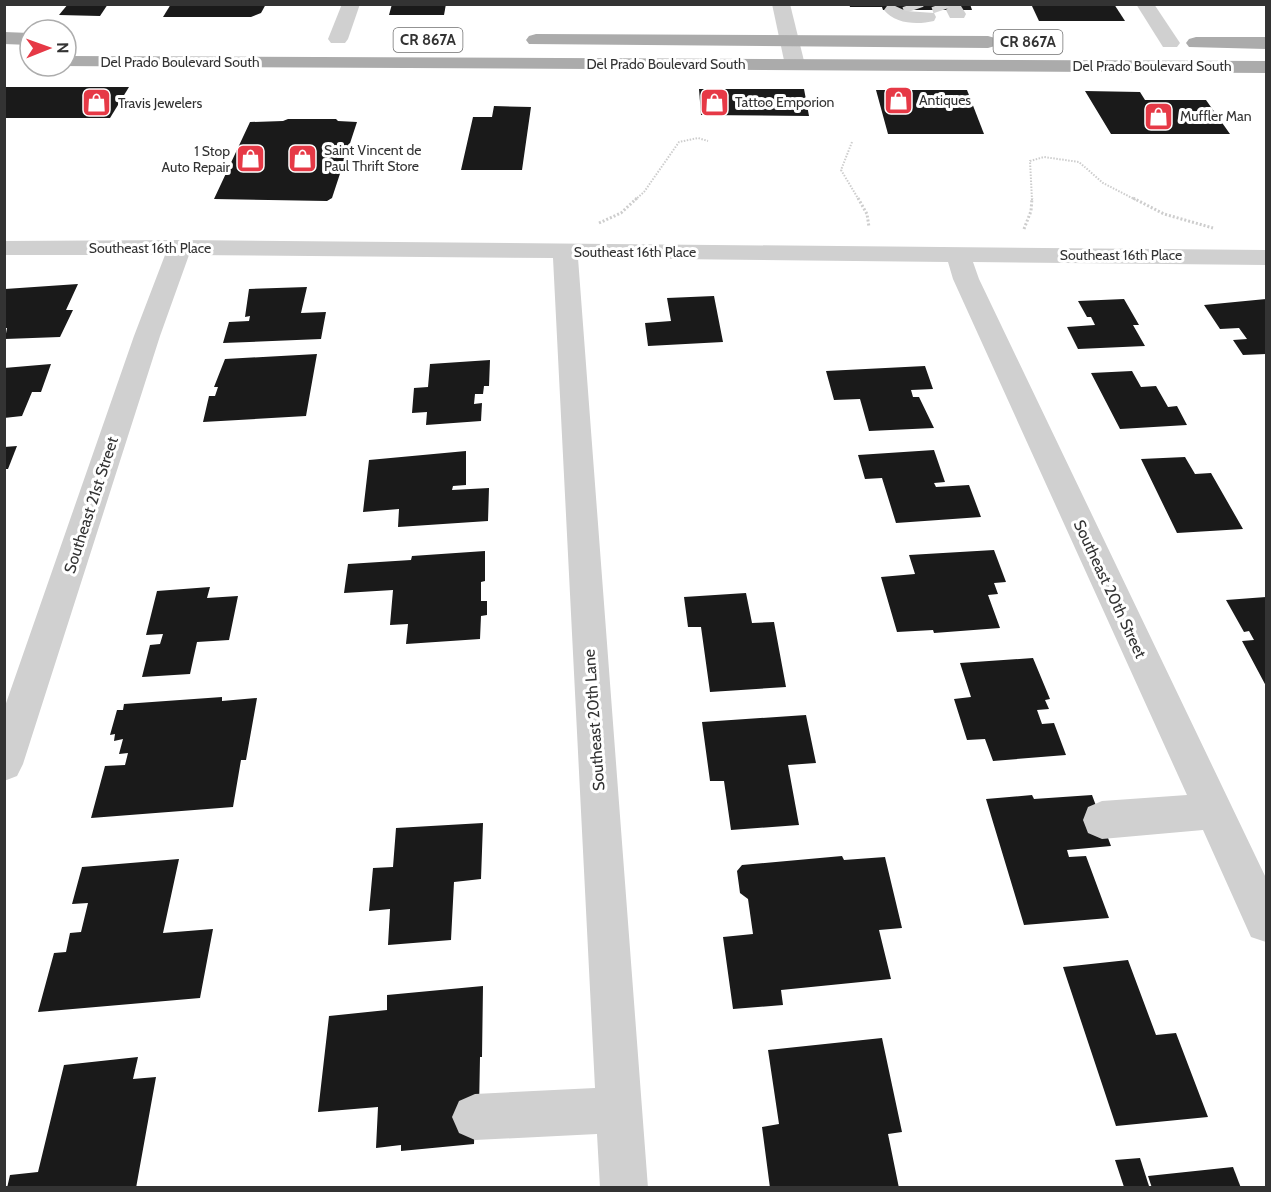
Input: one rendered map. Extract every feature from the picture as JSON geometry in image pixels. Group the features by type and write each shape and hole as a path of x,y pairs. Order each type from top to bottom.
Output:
{"main road":[{"path":"314,39 360,39"},
{"path":"86,62 161,53 292,52 315,48 338,39"},
{"name":"Del Prado Boulevard South","path":"516,40 1005,42"},
{"name":"Del Prado Boulevard South","path":"1147,43 1266,44"},
{"name":"Del Prado Boulevard South","path":"78,62 1266,67"}],"street":[{"path":"338,39 351,4"},
{"path":"781,4 795,65"},
{"path":"1145,4 1170,43"},
{"path":"893,10 902,16 936,13"},
{"name":"Southeast 16th Place","path":"4,248 180,247 1266,256"},
{"name":"Southeast 21st Street","path":"4,764 154,316 180,247"},
{"name":"Southeast 20th Lane","path":"572,252 624,1188"},
{"name":"Southeast 20th Street","path":"971,254 966,279 1266,922"},
{"path":"1101,820 1215,811"},
{"path":"475,1117 619,1110"}],"path":[{"path":"572,252 593,226 621,213 644,192 679,142 698,138 708,141"},
{"path":"852,142 841,170 849,189 869,214 869,228 861,254"},
{"path":"971,254 1022,231 1031,218 1033,206 1030,161 1044,157 1079,162 1103,183 1164,214 1221,231"}],"building":[{"path":"68,4 108,4 100,16 59,15"},
{"path":"171,4 266,4 261,13 251,17 163,17"},
{"path":"392,4 446,4 444,15 389,15"},
{"path":"849,4 970,4 972,10 883,10 882,7 850,7"},
{"path":"1031,4 1114,4 1125,21 1039,21"},
{"path":"4,87 129,87 110,118 4,118"},
{"path":"699,89 804,89 809,116 701,115"},
{"path":"876,90 967,90 984,134 888,134"},
{"path":"1085,91 1140,92 1145,100 1206,100 1230,134 1111,134"},
{"path":"494,106 531,107 522,170 461,170 473,117 492,117"},
{"path":"336,119 357,122 332,198 327,201 214,199 250,122"},
{"path":"78,284 66,310 73,310 60,337 5,339 7,328 5,328 5,289"},
{"path":"307,287 301,313 326,312 321,339 223,343 229,322 249,321 250,316 245,317 249,289"},
{"path":"714,296 723,342 648,346 645,323 671,321 667,298"},
{"path":"1124,299 1139,325 1133,325 1145,346 1078,349 1067,327 1095,325 1091,317 1087,317 1078,301"},
{"path":"1266,299 1266,354 1243,355 1233,340 1247,339 1239,328 1220,329 1204,305"},
{"path":"317,354 306,416 203,422 209,396 215,396 218,387 214,387 225,359"},
{"path":"490,360 489,386 484,386 483,394 475,394 474,404 482,403 481,421 426,425 427,412 412,413 414,388 428,387 430,364"},
{"path":"51,364 41,392 32,392 22,416 4,418 4,368"},
{"path":"925,366 933,389 911,390 913,397 919,397 934,428 869,431 860,399 834,400 826,371"},
{"path":"1132,371 1141,387 1156,386 1168,407 1177,406 1187,425 1120,429 1091,373"},
{"path":"17,446 8,469 4,469 4,447"},
{"path":"934,450 945,482 934,483 936,487 969,485 981,517 896,523 882,478 865,479 858,455"},
{"path":"466,451 466,485 453,486 452,490 489,488 488,521 398,527 399,509 363,512 369,460"},
{"path":"1185,457 1195,474 1211,473 1243,529 1177,533 1141,459"},
{"path":"994,550 1006,582 994,583 998,594 988,595 1000,628 934,633 933,630 897,632 881,577 915,574 909,555"},
{"path":"485,551 485,581 481,582 481,601 487,601 487,615 481,616 480,639 406,644 408,624 390,625 393,590 344,593 348,564 411,560 412,556"},
{"path":"210,587 207,598 238,596 229,640 197,642 190,674 142,677 150,645 160,644 163,634 146,635 157,591"},
{"path":"746,593 752,623 774,622 786,687 710,692 701,627 688,627 684,597"},
{"path":"1266,597 1266,686 1242,641 1254,640 1249,631 1244,632 1226,600"},
{"path":"1033,658 1050,699 1045,700 1049,709 1037,710 1042,724 1054,723 1066,755 993,761 985,739 967,740 954,699 971,697 960,663"},
{"path":"222,697 222,701 257,698 246,760 241,760 233,807 91,818 105,766 125,765 128,753 119,754 123,739 114,741 115,734 110,735 117,710 123,710 124,704"},
{"path":"806,715 816,763 788,765 799,825 731,830 724,781 710,781 702,722"},
{"path":"1032,795 1034,799 1092,795 1111,846 1067,850 1069,857 1086,856 1109,918 1024,925 986,799"},
{"path":"483,823 481,879 454,882 451,940 388,945 390,909 369,911 373,868 393,867 396,828"},
{"path":"842,856 844,860 885,857 902,928 879,930 891,979 781,990 783,1005 733,1009 723,937 753,934 748,899 740,893 737,871 742,865"},
{"path":"179,859 163,933 213,929 200,998 38,1012 54,953 66,952 70,933 81,932 88,903 72,904 82,867"},
{"path":"1128,960 1156,1035 1176,1033 1208,1117 1116,1126 1063,967"},
{"path":"483,986 482,1057 480,1057 479,1108 475,1117 474,1144 401,1151 401,1145 376,1148 378,1107 318,1112 329,1016 387,1010 387,995"},
{"path":"882,1038 902,1132 888,1134 899,1188 770,1188 762,1127 779,1124 768,1050"},
{"path":"138,1057 133,1079 156,1077 136,1188 7,1188 10,1175 38,1172 64,1065"},
{"path":"1140,1158 1149,1186 1124,1187 1115,1160"},
{"path":"1233,1167 1241,1188 1152,1188 1148,1176"}],"tunnel":[{"path":"912,4 914,10"},
{"path":"941,4 943,10"}],"place":[{"name":"Antiques","path":"898,100"},
{"name":"Tattoo Emporion","path":"714,102"},
{"name":"Travis Jewelers","path":"97,103"},
{"name":"Muffler Man","path":"1159,116"},
{"name":"Saint Vincent de Paul Thrift Store","path":"303,158"},
{"name":"1 Stop Auto Repair","path":"251,159"}]}
